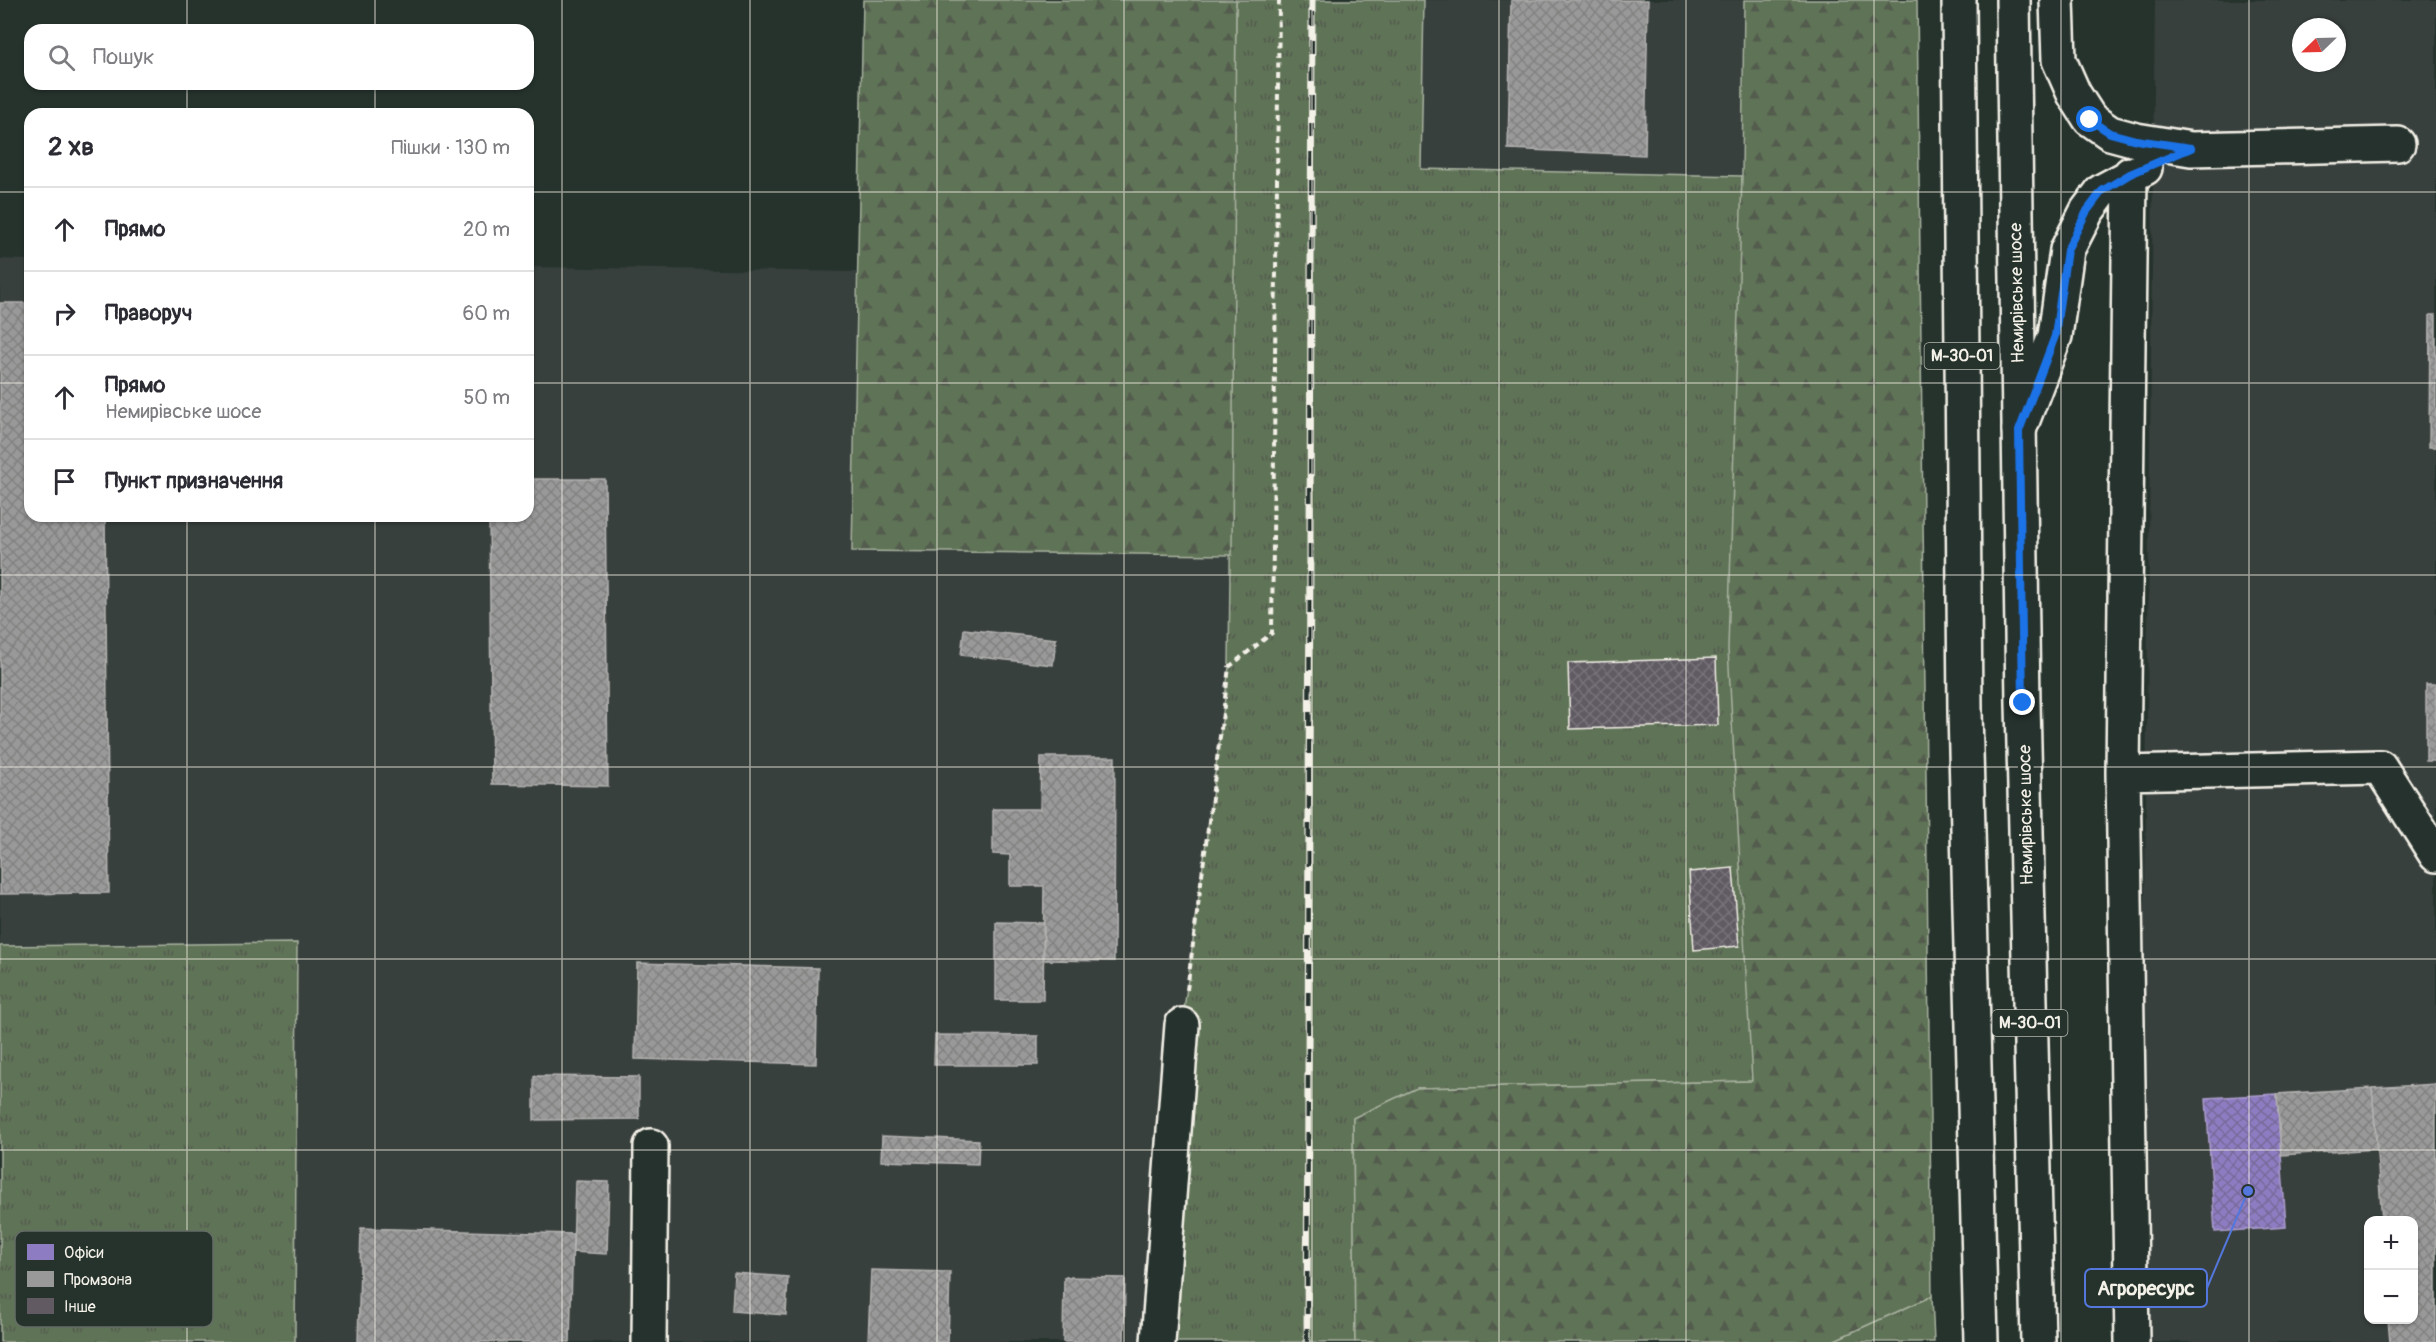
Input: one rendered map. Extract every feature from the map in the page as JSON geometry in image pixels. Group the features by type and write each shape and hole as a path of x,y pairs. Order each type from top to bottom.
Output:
{"main road":[{"name":"М-30-01","path":"1959,0 1965,711 1981,1342"},
{"name":"Немирівське шосе","path":"2013,0 2019,431 2038,1342"},
{"path":"2056,0 2059,60 2074,94 2090,120 2110,133 2136,140 2191,148 2398,144"},
{"path":"2019,431 2055,336 2067,250 2087,211 2102,191 2130,174 2191,148"},
{"path":"2130,174 2123,773 2132,1342"},
{"path":"2123,773 2380,767 2436,855"},
{"path":"1158,1342 1182,1024"},
{"path":"649,1342 651,1146"}],"path":[{"path":"1182,1024 1229,667 1272,633 1279,0"}],"shaded area":[{"path":"1424,0 1744,0 1742,176 1421,169"},
{"path":"2155,0 2436,0 2436,1342 2140,1342"},
{"path":"0,259 24,260 24,522 534,522 534,267 856,272 852,551 1232,555 1229,667 1182,1025 1158,1342 295,1342 297,943 0,946"}],"green space":[{"path":"863,0 1236,0 1232,555 852,551"},
{"path":"1236,0 1424,0 1421,169 1742,176 1752,1081 1417,1088 1353,1118 1355,1342 1158,1342 1182,1025 1229,667"},
{"path":"1744,0 1917,0 1932,1296 1830,1342 1355,1342 1353,1118 1417,1088 1752,1081 1728,649 1742,176"},
{"path":"297,943 295,1342 0,1342 0,946"},
{"path":"1932,1296 1934,1342 1830,1342"}],"building: Офіси":[{"path":"2277,1094 2286,1227 2215,1232 2206,1098"}],"building: Промзона":[{"path":"1511,0 1648,0 1645,155 1508,149"},
{"path":"0,303 24,303 24,522 105,522 109,893 0,894"},
{"path":"2430,315 2436,315 2436,447 2429,447"},
{"path":"534,479 605,479 608,786 492,784 489,522 534,522"},
{"path":"964,629 1056,639 1053,665 961,655"},
{"path":"2426,684 2436,684 2436,761 2426,761"},
{"path":"1041,757 1115,757 1114,961 1043,960 1044,886 1010,886 1010,855 993,854 993,809 1040,809"},
{"path":"996,922 1044,923 1043,1000 996,1000"},
{"path":"637,963 818,968 816,1064 635,1059"},
{"path":"935,1035 1038,1036 1038,1065 934,1065"},
{"path":"534,1076 639,1077 639,1119 534,1120"},
{"path":"2436,1084 2436,1342 2390,1342 2388,1324 2418,1324 2418,1216 2382,1216 2372,1088"},
{"path":"2372,1088 2377,1149 2281,1155 2277,1094"},
{"path":"882,1136 979,1140 978,1164 881,1161"},
{"path":"575,1181 609,1182 607,1254 573,1252"},
{"path":"361,1228 573,1234 570,1342 358,1342"},
{"path":"871,1270 950,1272 948,1342 868,1342"},
{"path":"734,1273 788,1277 786,1315 732,1311"},
{"path":"1064,1277 1125,1278 1124,1342 1063,1342"}],"building: Інше":[{"path":"1716,658 1718,725 1570,729 1568,663"},
{"path":"1733,868 1739,946 1694,950 1689,872"}],"railway":[{"path":"1307,1342 1312,0"}],"place":[{"name":"Агроресурс","path":"2248,1191"}],"route":[{"path":"2023,703 2019,431 2055,336 2067,250 2087,211 2102,191 2130,174 2191,148 2136,140 2110,133 2090,120"}]}
